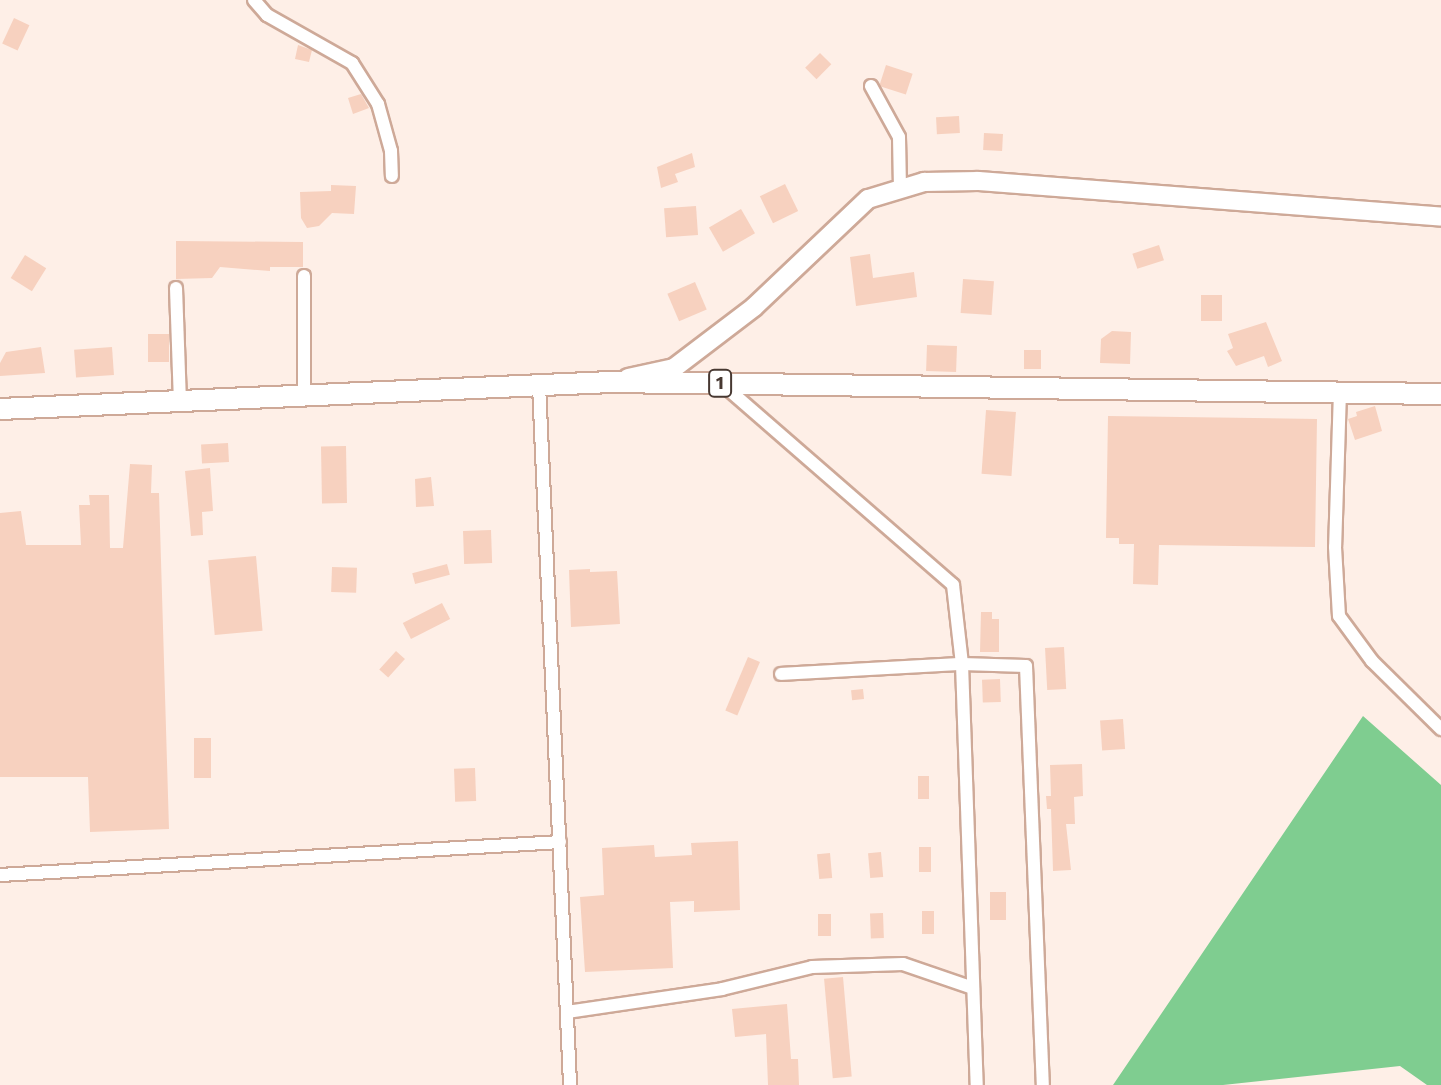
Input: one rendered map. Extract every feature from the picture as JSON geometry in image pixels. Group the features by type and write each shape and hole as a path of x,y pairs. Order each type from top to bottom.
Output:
{"main road":[{"name":"1","path":"0,409 610,382 1441,394"}],"street":[{"path":"254,0 267,15 352,63 378,104 391,151 392,176"},
{"path":"871,86 899,137 900,190"},
{"path":"610,382 674,368 754,307 868,199 924,182 978,181 1441,217"},
{"path":"304,276 304,395"},
{"path":"176,288 180,401"},
{"path":"721,383 953,585 962,664 977,1085"},
{"path":"539,385 570,1085"},
{"path":"1340,391 1335,547 1339,616 1372,661 1441,729"},
{"path":"781,674 962,664 1026,666 1043,1085"},
{"path":"0,875 560,842"},
{"path":"567,1012 722,989 812,967 903,964 973,988"},
{"path":"558,1085 570,1067"}],"green space":[{"path":"1363,716 1441,785 1441,1085 1427,1085 1400,1066 1223,1085 1113,1085"}],"building":[{"path":"14,18 29,25 18,51 2,43"},
{"path":"298,45 312,50 309,62 295,59"},
{"path":"820,53 831,64 816,79 805,68"},
{"path":"886,65 913,74 906,95 879,86"},
{"path":"361,94 369,108 353,114 348,98"},
{"path":"959,116 960,133 937,134 936,117"},
{"path":"984,133 1003,134 1002,151 983,150"},
{"path":"692,153 695,167 675,174 678,182 661,188 657,167"},
{"path":"785,184 798,211 773,223 760,196"},
{"path":"331,185 356,186 354,214 332,213 319,226 307,228 301,218 300,192 331,191"},
{"path":"696,206 698,235 666,237 664,208"},
{"path":"741,209 755,233 723,252 709,228"},
{"path":"176,241 303,242 303,267 270,267 270,271 220,267 212,278 176,279"},
{"path":"1159,245 1164,260 1137,269 1132,254"},
{"path":"870,254 873,278 914,272 917,297 856,306 850,257"},
{"path":"25,255 46,268 32,291 11,278"},
{"path":"963,279 994,281 992,315 961,313"},
{"path":"695,282 707,310 679,321 667,294"},
{"path":"1201,295 1222,295 1222,321 1201,321"},
{"path":"1266,322 1282,361 1268,367 1264,356 1236,366 1227,351 1233,348 1228,334"},
{"path":"1112,331 1131,332 1130,364 1100,363 1101,339"},
{"path":"148,334 169,334 169,362 148,362"},
{"path":"927,345 957,346 956,372 926,371"},
{"path":"41,347 45,373 0,376 0,363 6,352"},
{"path":"112,347 114,375 76,378 74,350"},
{"path":"1024,350 1041,350 1041,369 1024,369"},
{"path":"1375,406 1382,431 1355,440 1348,419 1357,416 1356,412"},
{"path":"986,410 1016,412 1011,476 982,474"},
{"path":"1108,416 1317,419 1315,547 1159,545 1158,585 1133,584 1134,544 1119,544 1119,538 1106,538"},
{"path":"228,443 229,462 202,463 201,444"},
{"path":"321,446 346,446 347,503 322,503"},
{"path":"130,464 152,465 151,493 159,493 169,829 90,832 88,777 0,777 0,513 21,511 26,545 81,545 79,505 90,505 89,495 109,495 110,548 123,548"},
{"path":"210,468 213,511 202,512 203,535 191,536 185,471"},
{"path":"431,477 434,506 416,507 415,479"},
{"path":"491,530 492,563 464,564 463,531"},
{"path":"256,556 263,631 215,635 208,560"},
{"path":"447,564 450,575 415,584 412,573"},
{"path":"332,567 357,568 356,593 331,592"},
{"path":"590,569 590,572 617,571 620,624 571,627 569,570"},
{"path":"442,603 450,619 411,639 403,623"},
{"path":"981,612 992,612 992,619 999,619 999,652 980,652"},
{"path":"1064,647 1066,689 1047,690 1045,648"},
{"path":"396,651 405,659 388,678 379,670"},
{"path":"748,657 760,662 737,715 725,710"},
{"path":"1000,679 1001,702 983,703 982,680"},
{"path":"863,689 864,699 852,700 851,690"},
{"path":"1123,719 1125,749 1102,751 1100,721"},
{"path":"194,738 211,738 211,778 194,778"},
{"path":"1082,764 1083,796 1074,797 1075,824 1066,824 1071,870 1053,871 1051,809 1047,809 1046,796 1051,796 1050,765"},
{"path":"475,768 476,801 455,802 454,769"},
{"path":"918,776 929,776 929,799 918,799"},
{"path":"738,841 740,910 694,912 694,901 670,902 673,968 585,972 580,897 604,895 602,848 654,845 655,857 692,855 691,843"},
{"path":"919,847 931,847 931,872 919,872"},
{"path":"881,852 883,877 870,878 868,853"},
{"path":"830,853 832,878 819,879 817,854"},
{"path":"990,892 1006,892 1006,920 990,920"},
{"path":"922,911 934,911 934,934 922,934"},
{"path":"870,913 883,913 884,938 871,938"},
{"path":"818,914 831,914 831,936 818,936"},
{"path":"843,977 852,1077 833,1078 824,979"},
{"path":"787,1004 791,1059 798,1059 799,1085 768,1085 766,1034 735,1037 732,1009"}]}
